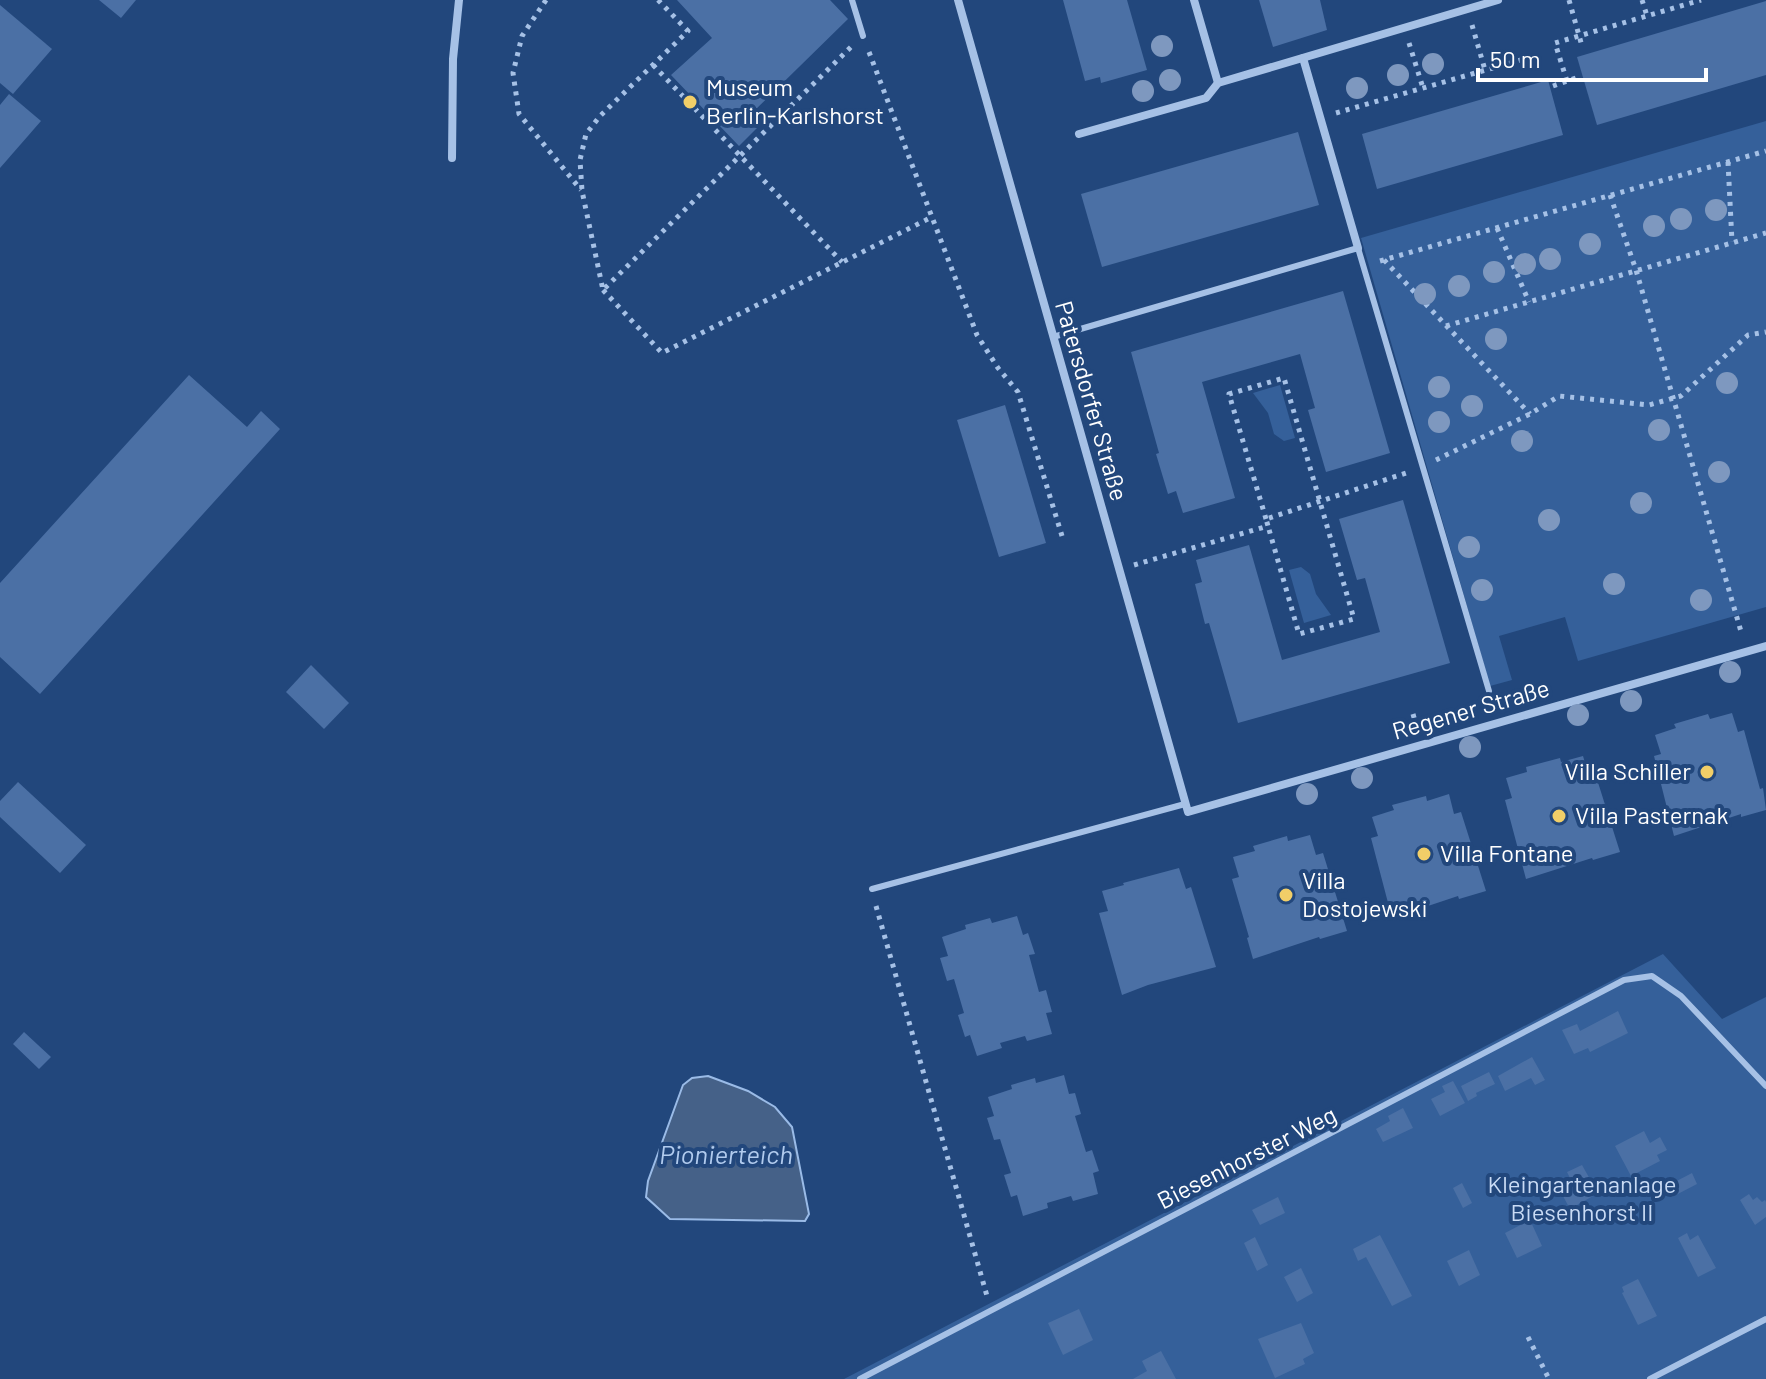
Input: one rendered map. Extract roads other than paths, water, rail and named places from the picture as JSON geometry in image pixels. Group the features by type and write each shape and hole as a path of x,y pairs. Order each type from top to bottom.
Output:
{"street":[{"path":"452,158 453,59 459,0"},
{"name":"Patersdorfer Straße","path":"958,0 1186,808"},
{"path":"1194,0 1218,83"},
{"path":"1079,134 1206,98 1218,83 1498,0"},
{"path":"1303,58 1358,248"},
{"name":"Regener Straße","path":"1186,808 1766,646"}],"lane":[{"path":"852,0 863,36"},
{"path":"1053,337 1358,248 1489,691"},
{"name":"Regener Straße","path":"872,889 1186,808"},
{"name":"Biesenhorster Weg","path":"860,1379 1624,980 1652,976 1681,996 1766,1086"},
{"path":"1650,1379 1766,1319"}],"water":[{"name":"Pionierteich","path":"708,1076 748,1091 775,1107 792,1127 809,1214 805,1221 670,1219 646,1197 648,1181 683,1085 692,1078"}],"place":[{"name":"Museum Berlin-Karlshorst","path":"690,102"},
{"name":"Villa Schiller","path":"1707,772"},
{"name":"Villa Pasternak","path":"1559,816"},
{"name":"Villa Fontane","path":"1424,854"},
{"name":"Villa Dostojewski","path":"1286,895"}],"park label":[{"name":"Kleingartenanlage Biesenhorst II","path":"1582,1199"}]}
